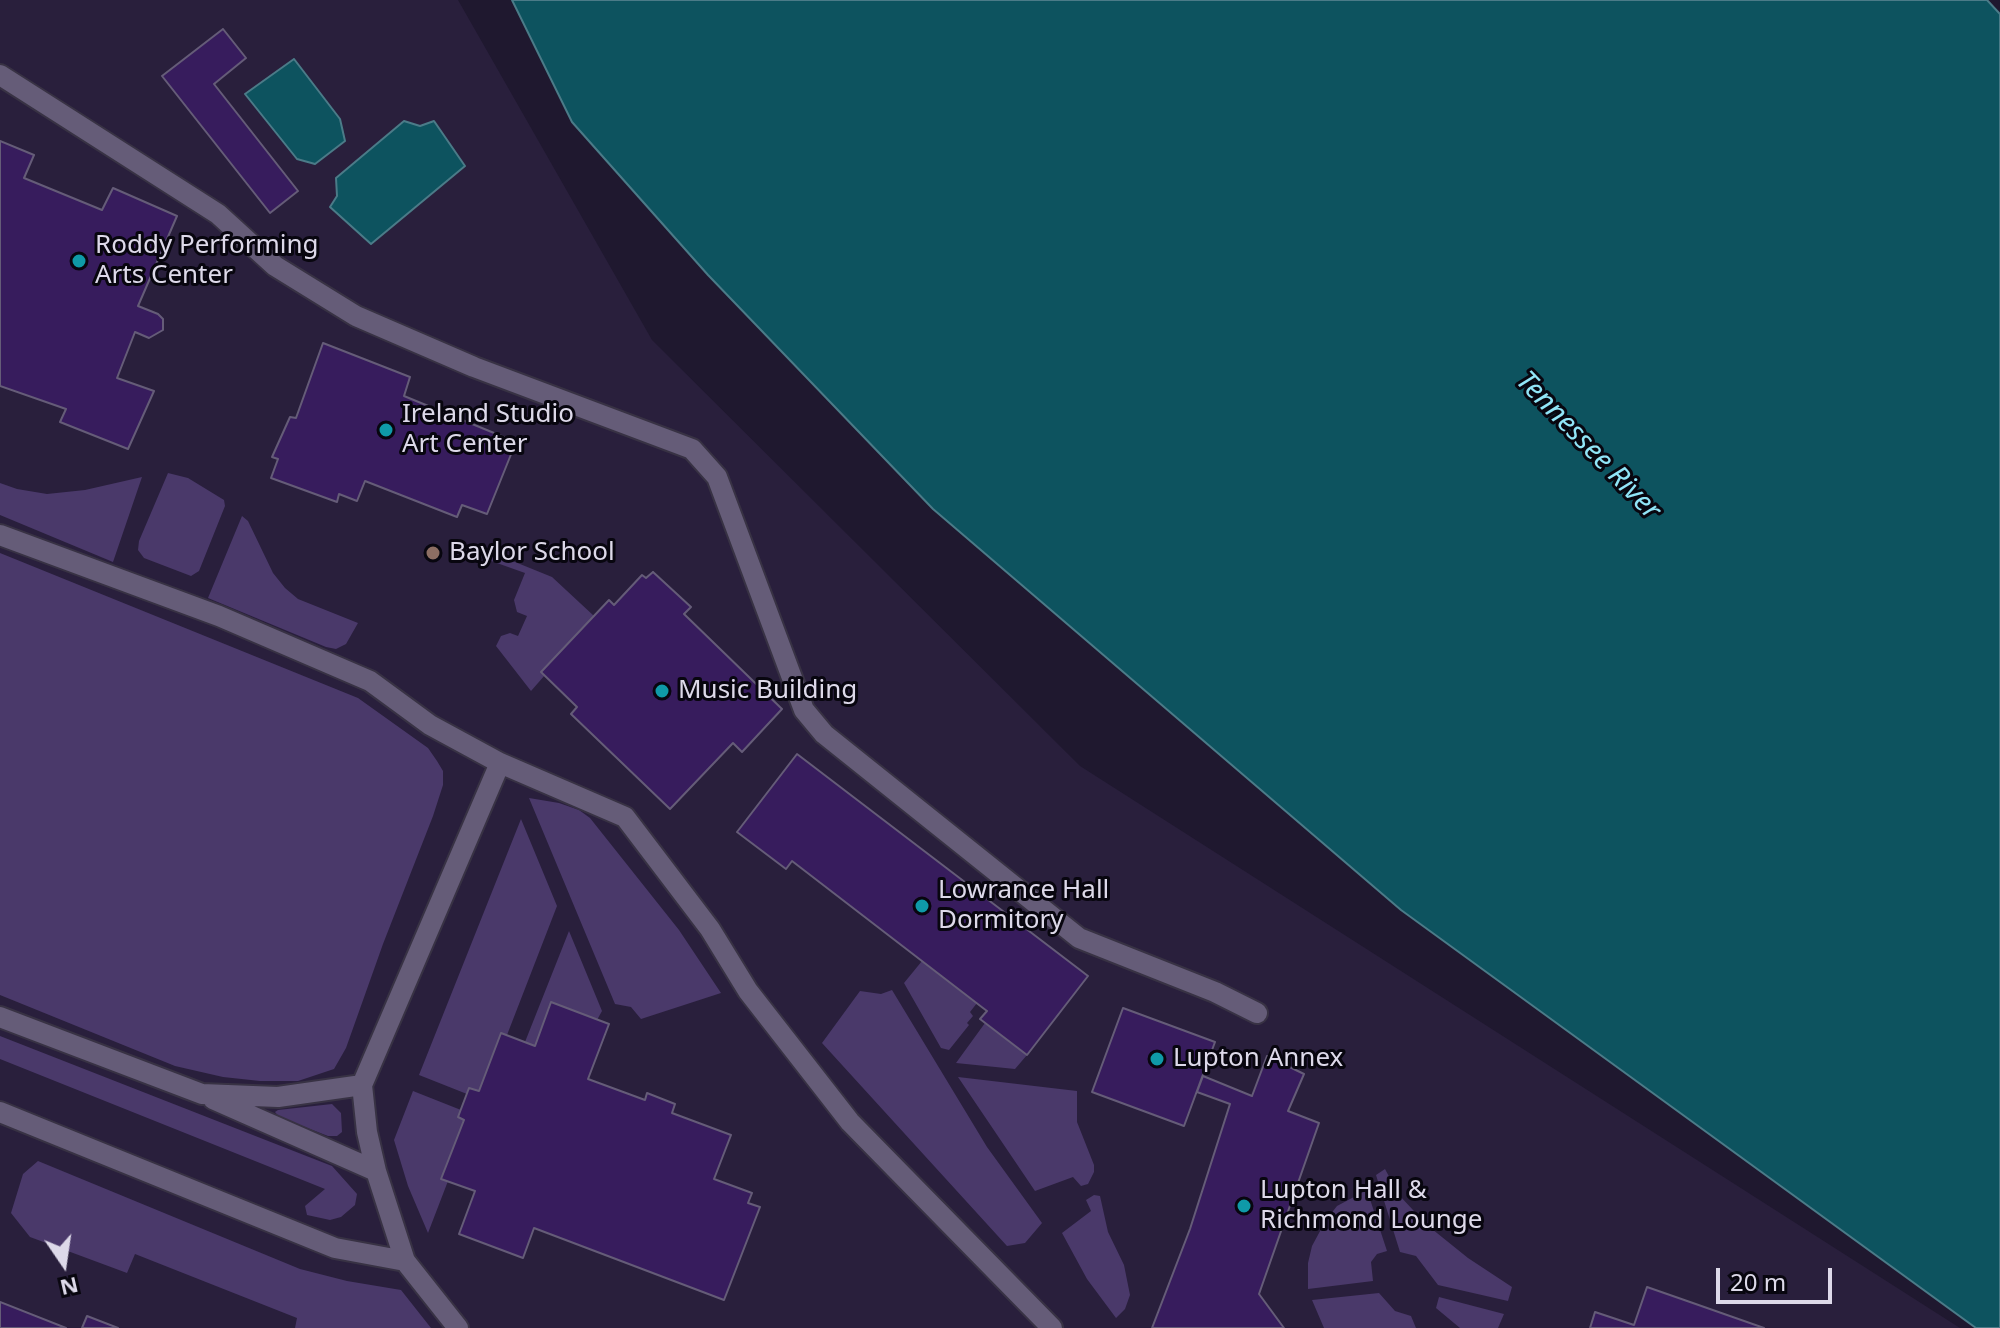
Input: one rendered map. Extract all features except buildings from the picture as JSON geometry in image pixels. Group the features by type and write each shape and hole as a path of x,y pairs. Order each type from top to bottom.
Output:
{"lane":[{"path":"0,75 218,214 275,266 356,316 474,367 692,449 717,477 794,687 804,710 824,734 1079,938 1215,992 1257,1013"},
{"path":"0,535 219,616 370,681 430,725 500,763 625,817 710,929 748,991 850,1122 1052,1328"},
{"path":"458,1328 405,1261 376,1171 367,1132 362,1085 500,763"},
{"path":"0,1017 202,1094 376,1171"},
{"path":"202,1094 278,1097 362,1085"},
{"path":"0,1112 335,1248 405,1261"}],"shaded area":[{"name":"Baylor School","path":"0,0 458,0 652,340 1080,766 1960,1328 0,1328"},
{"path":"168,473 188,478 224,500 225,506 199,571 191,576 144,558 138,550"},
{"path":"142,477 113,562 0,515 0,483 47,494 85,490"},
{"path":"242,516 248,521 273,573 285,588 298,599 358,623 346,644 336,649 326,647 208,598"},
{"path":"483,549 552,577 594,616 542,671 545,675 531,691 496,646 501,636 510,633 518,636 527,616 517,612 514,600 525,573 480,557"},
{"path":"0,553 358,698 428,748 437,761 443,771 443,785 433,816 346,1048 334,1069 298,1081 223,1077 175,1066 0,995"},
{"path":"529,798 559,803 579,810 590,818 679,930 721,993 641,1019 631,1007 615,1004"},
{"path":"521,819 557,906 507,1035 501,1034 479,1091 470,1088 467,1094 419,1075"},
{"path":"569,931 602,1011 597,1020 552,1003 535,1046 525,1042"},
{"path":"922,961 977,1003 970,1012 973,1016 967,1023 969,1025 949,1050 941,1048 904,983"},
{"path":"892,990 987,1147 1042,1223 1025,1243 1007,1246 822,1043 860,991 881,994"},
{"path":"985,1023 1027,1055 1015,1069 956,1063"},
{"path":"0,1036 332,1166 357,1194 355,1205 341,1217 330,1220 307,1215 305,1206 325,1189 0,1059"},
{"path":"958,1077 1077,1091 1077,1122 1094,1165 1088,1184 1081,1186 1073,1177 1035,1191"},
{"path":"413,1091 461,1110 464,1120 448,1181 428,1233 408,1186 394,1140"},
{"path":"332,1104 341,1113 342,1132 337,1136 328,1136 279,1117 275,1112 278,1110"},
{"path":"38,1161 300,1269 401,1290 431,1328 295,1328 297,1318 135,1254 127,1273 30,1237 11,1213 23,1174"},
{"path":"1385,1169 1399,1195 1427,1225 1468,1258 1512,1287 1508,1301 1438,1285 1416,1256 1400,1252 1376,1175"},
{"path":"1367,1190 1387,1251 1377,1254 1371,1262 1373,1281 1308,1289 1308,1263 1312,1246 1326,1220 1337,1206"},
{"path":"1094,1195 1100,1196 1108,1232 1124,1265 1130,1295 1125,1309 1116,1318 1087,1279 1062,1233 1091,1211 1086,1200"},
{"path":"1379,1293 1395,1311 1411,1316 1416,1328 1324,1328 1312,1300"},
{"path":"1439,1297 1504,1314 1498,1328 1460,1328 1436,1308"}],"water":[{"name":"Tennessee River","path":"512,0 1987,0 2000,14 2000,1328 1976,1328 1401,910 933,509 708,275 572,122"},
{"path":"294,59 340,119 345,141 315,164 297,159 245,94"},
{"path":"404,121 420,126 434,121 465,166 371,244 330,207 337,196 336,178"}],"place":[{"name":"Roddy Performing Arts Center","path":"79,261"},
{"name":"Ireland Studio Art Center","path":"386,430"},
{"name":"Baylor School","path":"433,553"},
{"name":"Music Building","path":"662,691"},
{"name":"Lowrance Hall Dormitory","path":"922,906"},
{"name":"Lupton Annex","path":"1157,1059"},
{"name":"Lupton Hall & Richmond Lounge","path":"1244,1206"}]}
